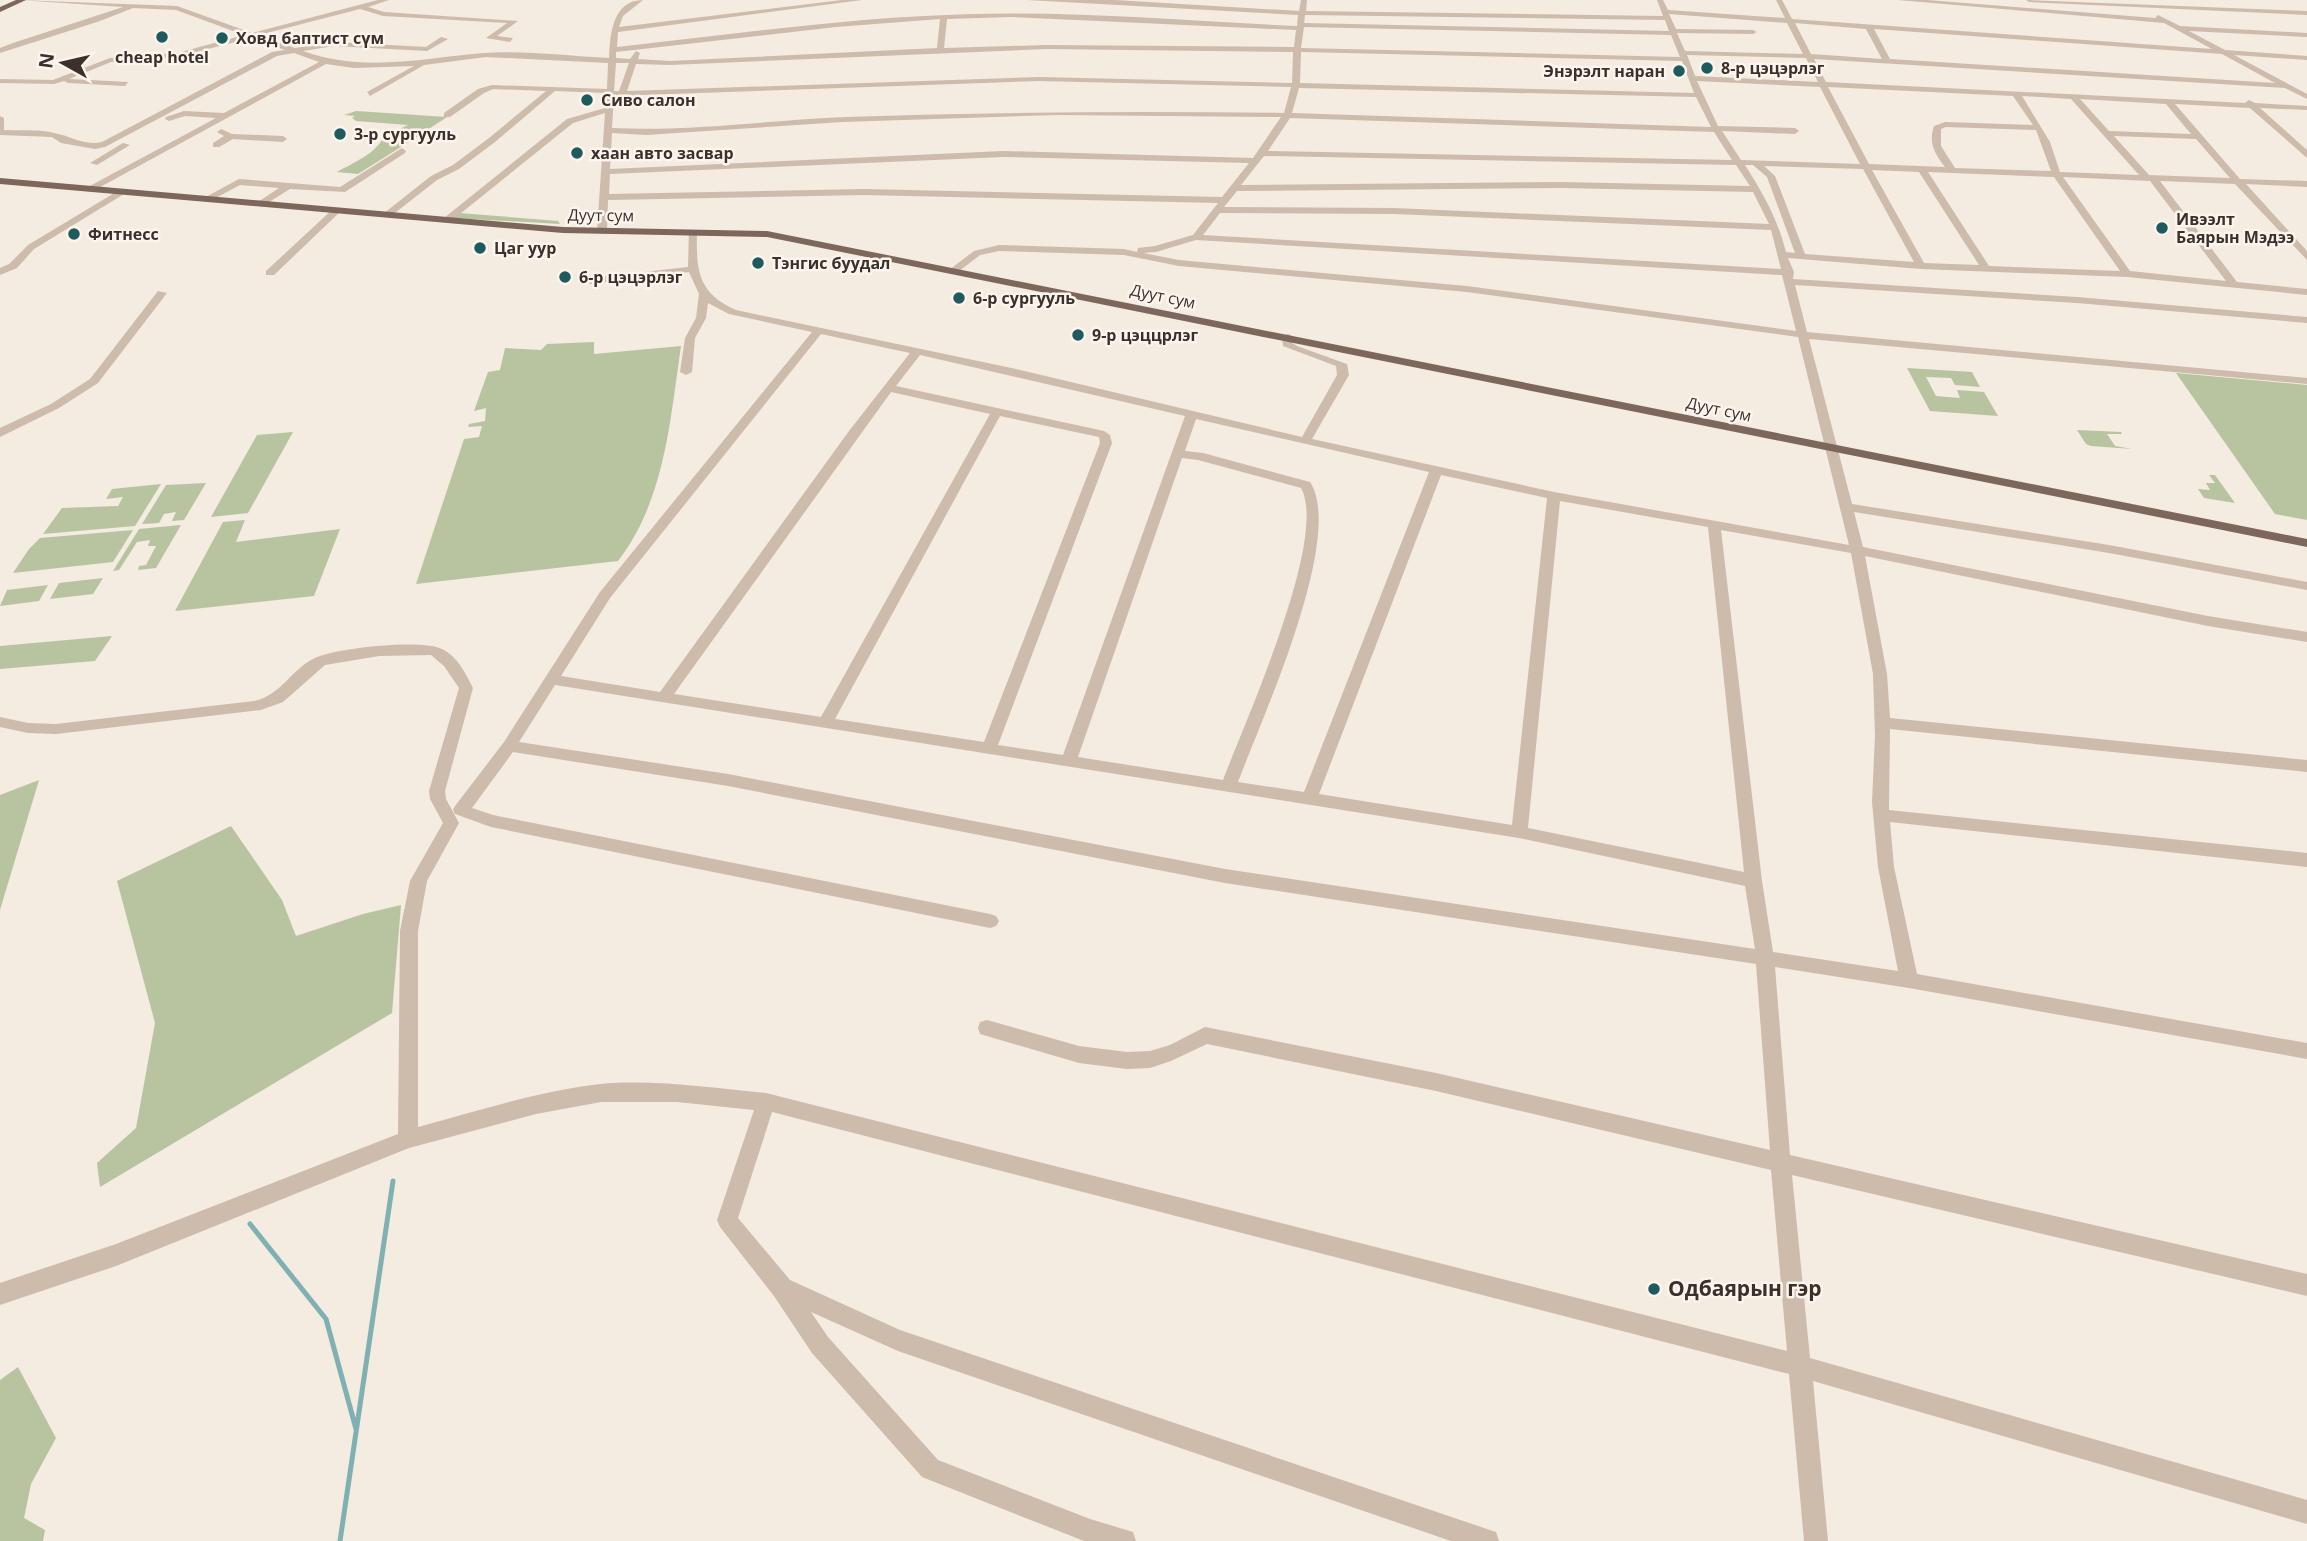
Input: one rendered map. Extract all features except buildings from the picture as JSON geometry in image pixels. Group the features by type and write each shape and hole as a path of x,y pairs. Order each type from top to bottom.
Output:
{"main road":[{"path":"13,0 22,0"},
{"path":"0,10 22,0"},
{"name":"Дуут сум","path":"0,181 602,231 767,234 2307,543"}],"street":[{"path":"22,0 177,8 325,62 362,66 422,63 484,55 611,61 731,61 940,50 986,44 1046,43 1102,47 1809,56 2286,86"},
{"path":"0,82 47,83 62,80 110,60 177,55 386,0"},
{"path":"602,231 614,30 620,15 639,0"},
{"path":"614,30 859,0"},
{"path":"1030,0 1302,13 1667,15 1787,19 2307,58"},
{"path":"1196,237 1263,153 1287,115 1296,84 1297,50 1304,0"},
{"path":"1660,0 1698,95 1715,129 1756,189 1775,227 1790,277 1857,550 1880,674 1881,816 1886,867 1909,980"},
{"path":"1779,0 1921,266"},
{"path":"1901,0 2165,21"},
{"path":"2029,0 2307,13"},
{"path":"2125,0 2221,53 2305,94"},
{"path":"0,51 27,39 77,28 133,6"},
{"path":"361,6 383,14 514,21 490,38 510,40"},
{"path":"612,50 740,34 944,17 1107,17 1300,26 1753,32"},
{"path":"940,50 944,17"},
{"path":"1105,27 1107,17"},
{"path":"1868,25 1888,62"},
{"path":"2175,27 2307,35"},
{"path":"788,42 795,34 794,30"},
{"path":"731,61 740,34"},
{"path":"1102,47 1104,37"},
{"path":"0,118 0,131 54,135 64,141 95,146 106,144 265,58 293,50 334,44 421,49 431,47 444,39"},
{"path":"622,93 639,47"},
{"path":"91,189 325,62"},
{"path":"370,94 422,63"},
{"path":"1692,78 2307,108"},
{"path":"447,116 481,90 492,87 622,93 1007,79 1698,95"},
{"path":"62,80 125,84"},
{"path":"2227,83 2235,90"},
{"path":"388,215 434,178 456,167 492,140 552,90"},
{"path":"2015,93 2038,128 2053,159 2056,174 2127,274"},
{"path":"2074,97 2150,178 2234,285"},
{"path":"2244,98 2307,155"},
{"path":"2170,103 2197,137 2307,257"},
{"path":"447,220 570,121 608,110"},
{"path":"94,163 180,113 227,116"},
{"path":"609,130 646,132 947,115 1287,115 1795,131"},
{"path":"1952,170 1936,147 1937,128 1945,124 2038,128"},
{"path":"202,130 228,133 231,136 283,139"},
{"path":"2107,133 2197,137"},
{"path":"216,145 231,136"},
{"path":"207,199 239,182 342,190 402,151"},
{"path":"1263,153 1738,162 2307,184"},
{"path":"606,172 1003,155 1256,161"},
{"path":"1755,163 1771,176 1801,257"},
{"path":"1922,169 1986,269"},
{"path":"1235,188 1575,185 1756,189"},
{"path":"261,204 288,186"},
{"path":"0,278 32,247 121,192"},
{"path":"604,197 864,192 1227,200"},
{"path":"270,273 337,210"},
{"path":"1219,211 1394,211 1775,227"},
{"path":"686,372 691,338 701,318 703,295 692,269 692,232"},
{"path":"954,270 978,253 999,248 1124,252 1156,249 1196,237 1790,277 2307,320"},
{"path":"1124,252 1179,263 1467,289 1804,335 2307,381"},
{"path":"1784,256 1921,266 2127,274 2307,292"},
{"path":"0,272 13,266"},
{"path":"590,281 692,269"},
{"path":"0,433 55,405 93,381 162,293"},
{"path":"703,295 717,306 733,312 918,350 1436,471 1554,496 1857,550 2208,621 2307,637"},
{"path":"408,1139 409,931 419,881 456,817 509,746 613,585 820,330"},
{"path":"1287,337 1287,344 1293,348 1341,364 1343,370 1343,375 1306,441"},
{"path":"664,696 918,350"},
{"path":"888,388 1104,435 1106,443 989,748"},
{"path":"825,724 997,411"},
{"path":"1069,761 1192,414"},
{"path":"1178,454 1199,456 1306,485 1312,492 1314,508 1302,587 1228,786"},
{"path":"1309,799 1436,471"},
{"path":"1519,832 1554,496"},
{"path":"1846,507 2109,549 2307,586"},
{"path":"1714,525 1753,881 1765,959 1816,1541"},
{"path":"0,722 28,728 56,729 254,706 280,697 310,666 321,661 425,648 444,658 459,674 466,688 438,791 438,799 456,817 491,821 990,920"},
{"path":"552,680 1519,832 1753,881"},
{"path":"1882,723 2307,766"},
{"path":"509,746 728,780 1226,876 1909,980 2307,1051"},
{"path":"1881,816 2307,860"},
{"path":"987,1028 1112,1062 1170,1054 1205,1035 1436,1082 1781,1165 2307,1285"},
{"path":"0,1294 116,1255 408,1139 536,1105 601,1093 677,1093 766,1102 1800,1366 2307,1512"},
{"path":"766,1102 727,1220 782,1288 820,1345 930,1469 1090,1531 1124,1541"},
{"path":"782,1288 898,1340 1488,1541"}],"green space":[{"path":"356,111 447,117 415,138 385,136 408,125 356,121 352,118 355,116 344,115"},
{"path":"383,138 412,140 358,174 337,172 369,153"},
{"path":"459,213 558,221 560,224 453,218"},
{"path":"594,342 594,354 681,346 669,431 656,486 634,537 618,561 416,584 464,439 479,437 482,426 468,427 469,424 485,421 486,408 474,411 488,372 500,370 505,348 541,350 547,344"},
{"path":"1907,368 1972,372 1980,387 1955,385 1951,378 1926,377 1936,396 1960,398 1957,390 1984,392 1998,416 1930,411"},
{"path":"2176,373 2307,385 2307,520 2275,514"},
{"path":"2077,430 2121,432 2122,434 2107,434 2115,446 2132,449 2091,446 2086,444"},
{"path":"293,432 248,513 211,517 257,435"},
{"path":"2209,475 2215,475 2235,503 2204,498 2198,489 2210,490 2206,483 2215,483"},
{"path":"206,483 184,520 172,521 176,512 164,514 159,523 142,524 166,485"},
{"path":"161,484 135,526 43,534 62,508 118,506 123,497 106,499 112,489"},
{"path":"245,520 236,542 340,529 314,596 175,611 223,522"},
{"path":"181,525 156,568 138,570 139,566 146,565 156,546 148,546 150,540 137,542 119,570 113,571 139,529"},
{"path":"133,530 113,562 13,573 40,538"},
{"path":"103,578 93,594 50,599 59,583"},
{"path":"48,585 39,601 0,606 7,590"},
{"path":"112,636 95,661 0,669 0,646"},
{"path":"39,780 0,910 0,795"},
{"path":"231,826 282,900 296,936 363,914 401,905 392,1013 100,1187 97,1163 136,1128 155,1023 117,881"},
{"path":"18,1367 56,1438 31,1484 24,1518 45,1530 43,1541 0,1541 0,1380"}],"waterway":[{"path":"340,1541 393,1181"},
{"path":"250,1224 326,1319 356,1429"}],"place":[{"name":"cheap hotel","path":"162,37"},
{"name":"Ховд баптист сүм","path":"222,38"},
{"name":"8-р цэцэрлэг","path":"1707,68"},
{"name":"Энэрэлт наран","path":"1679,71"},
{"name":"Сиво салон","path":"587,100"},
{"name":"3-р сургууль","path":"340,134"},
{"name":"хаан авто засвар","path":"577,153"},
{"name":"Ивээлт Баярын Мэдээ","path":"2162,228"},
{"name":"Фитнесс","path":"74,234"},
{"name":"Цаг уур","path":"480,248"},
{"name":"Тэнгис буудал","path":"758,263"},
{"name":"6-р цэцэрлэг","path":"565,277"},
{"name":"6-р сургууль","path":"959,298"},
{"name":"9-р цэццрлэг","path":"1078,335"},
{"name":"Одбаярын гэр","path":"1654,1289"}]}
